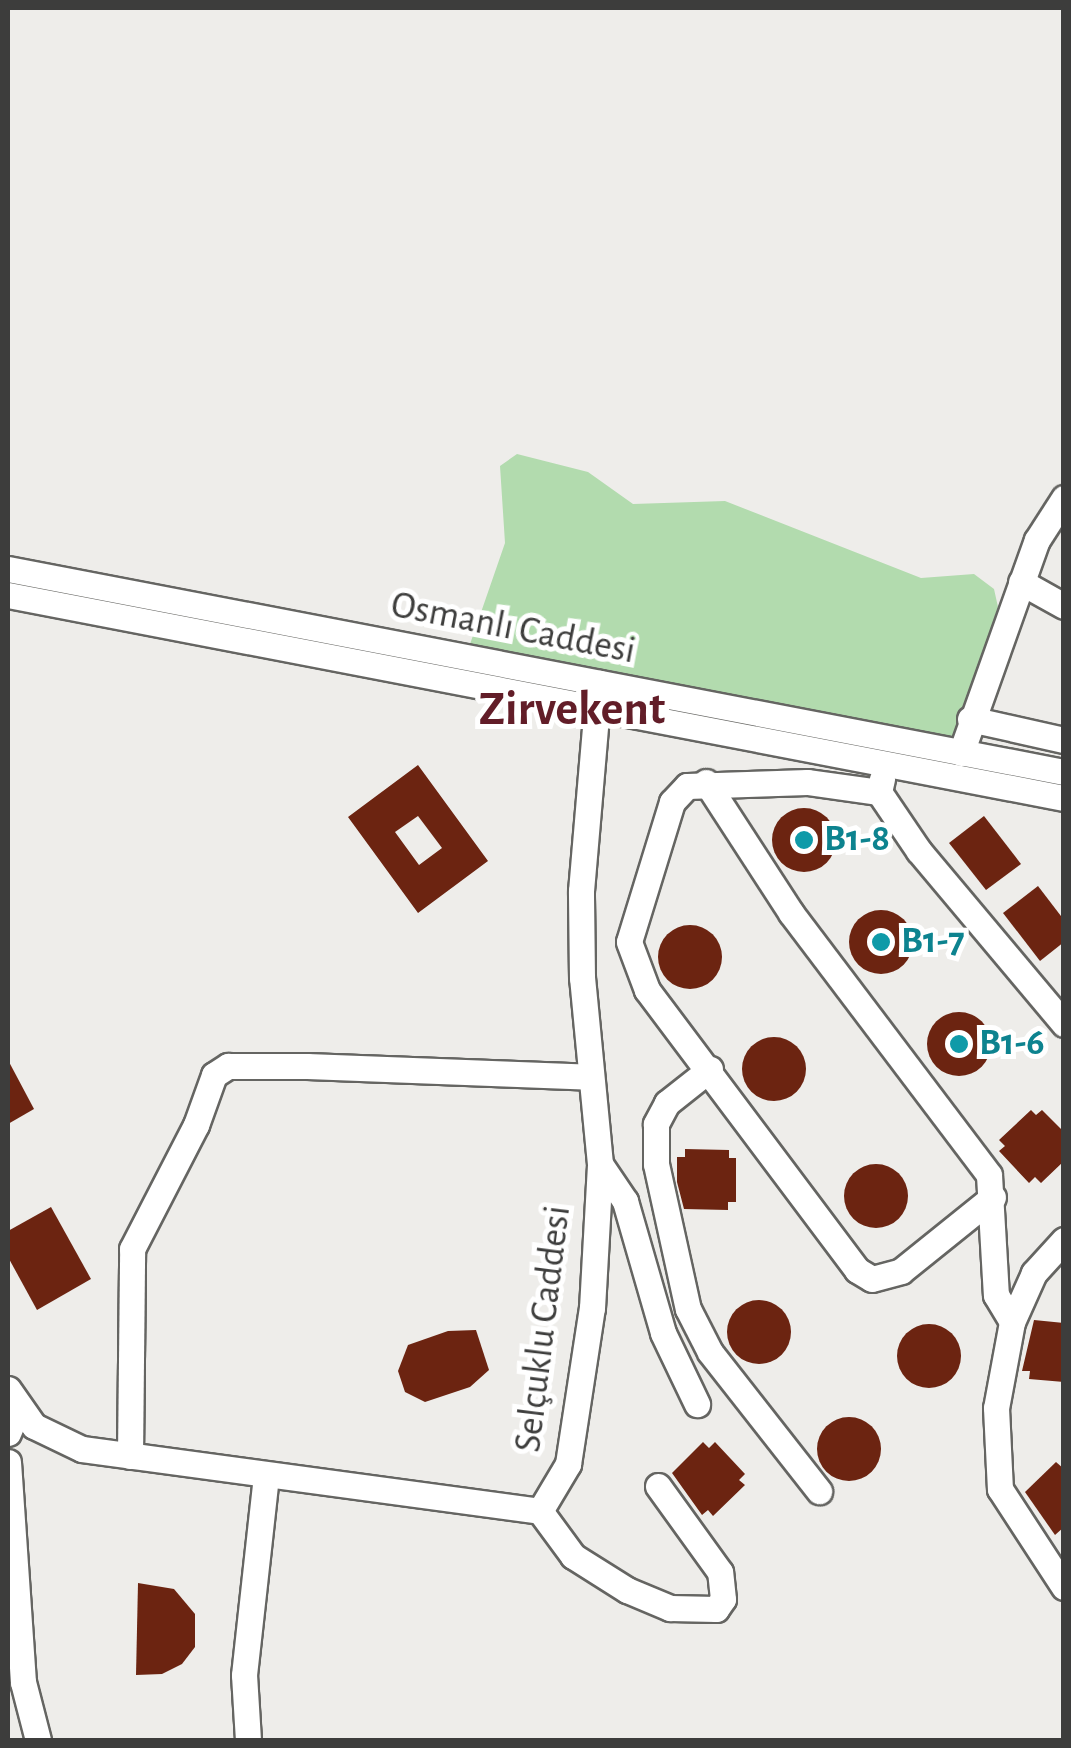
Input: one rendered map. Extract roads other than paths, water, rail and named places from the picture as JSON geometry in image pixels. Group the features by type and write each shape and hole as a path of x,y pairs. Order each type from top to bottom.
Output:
{"street":[{"path":"961,753 1021,582 1064,498"},
{"name":"Osmanlı Caddesi","path":"8,569 597,696"},
{"path":"1021,582 1064,606"},
{"name":"Osmanlı Caddesi","path":"8,595 597,696 888,752 1064,798"},
{"name":"Selçuklu Caddesi","path":"540,1511 568,1464 592,1308 600,1164 590,1077 581,891 597,696"},
{"path":"970,719 1064,740"},
{"path":"888,752 880,792 919,851 1064,1024"},
{"name":"Osmanlı Caddesi","path":"888,752 961,753 1064,772"},
{"path":"880,792 807,782 706,782 687,786 672,802 629,942 647,990 857,1270 872,1280 902,1271 993,1197"},
{"path":"706,782 790,913 965,1136 989,1175 996,1296 1012,1322"},
{"path":"130,1456 132,1249 196,1125 214,1075 228,1066 307,1066 590,1077"},
{"path":"710,1070 666,1103 656,1124 656,1164 688,1308 710,1352 818,1492"},
{"path":"600,1164 625,1200 663,1333 697,1404"},
{"path":"1064,1240 1034,1273 1012,1322 996,1408 1000,1489 1064,1587"},
{"path":"13,1398 58,1441 266,1476 540,1511 574,1556 627,1590 670,1608 716,1609 723,1599 720,1572 658,1486"},
{"path":"8,1433 13,1398"},
{"path":"8,1462 22,1682 38,1740"},
{"path":"248,1740 244,1675 266,1476"}],"place":[{"name":"B1-8","path":"804,840"},
{"name":"B1-7","path":"881,942"},
{"name":"B1-6","path":"959,1044"}],"district":[{"name":"Zirvekent","path":"572,711"}]}
